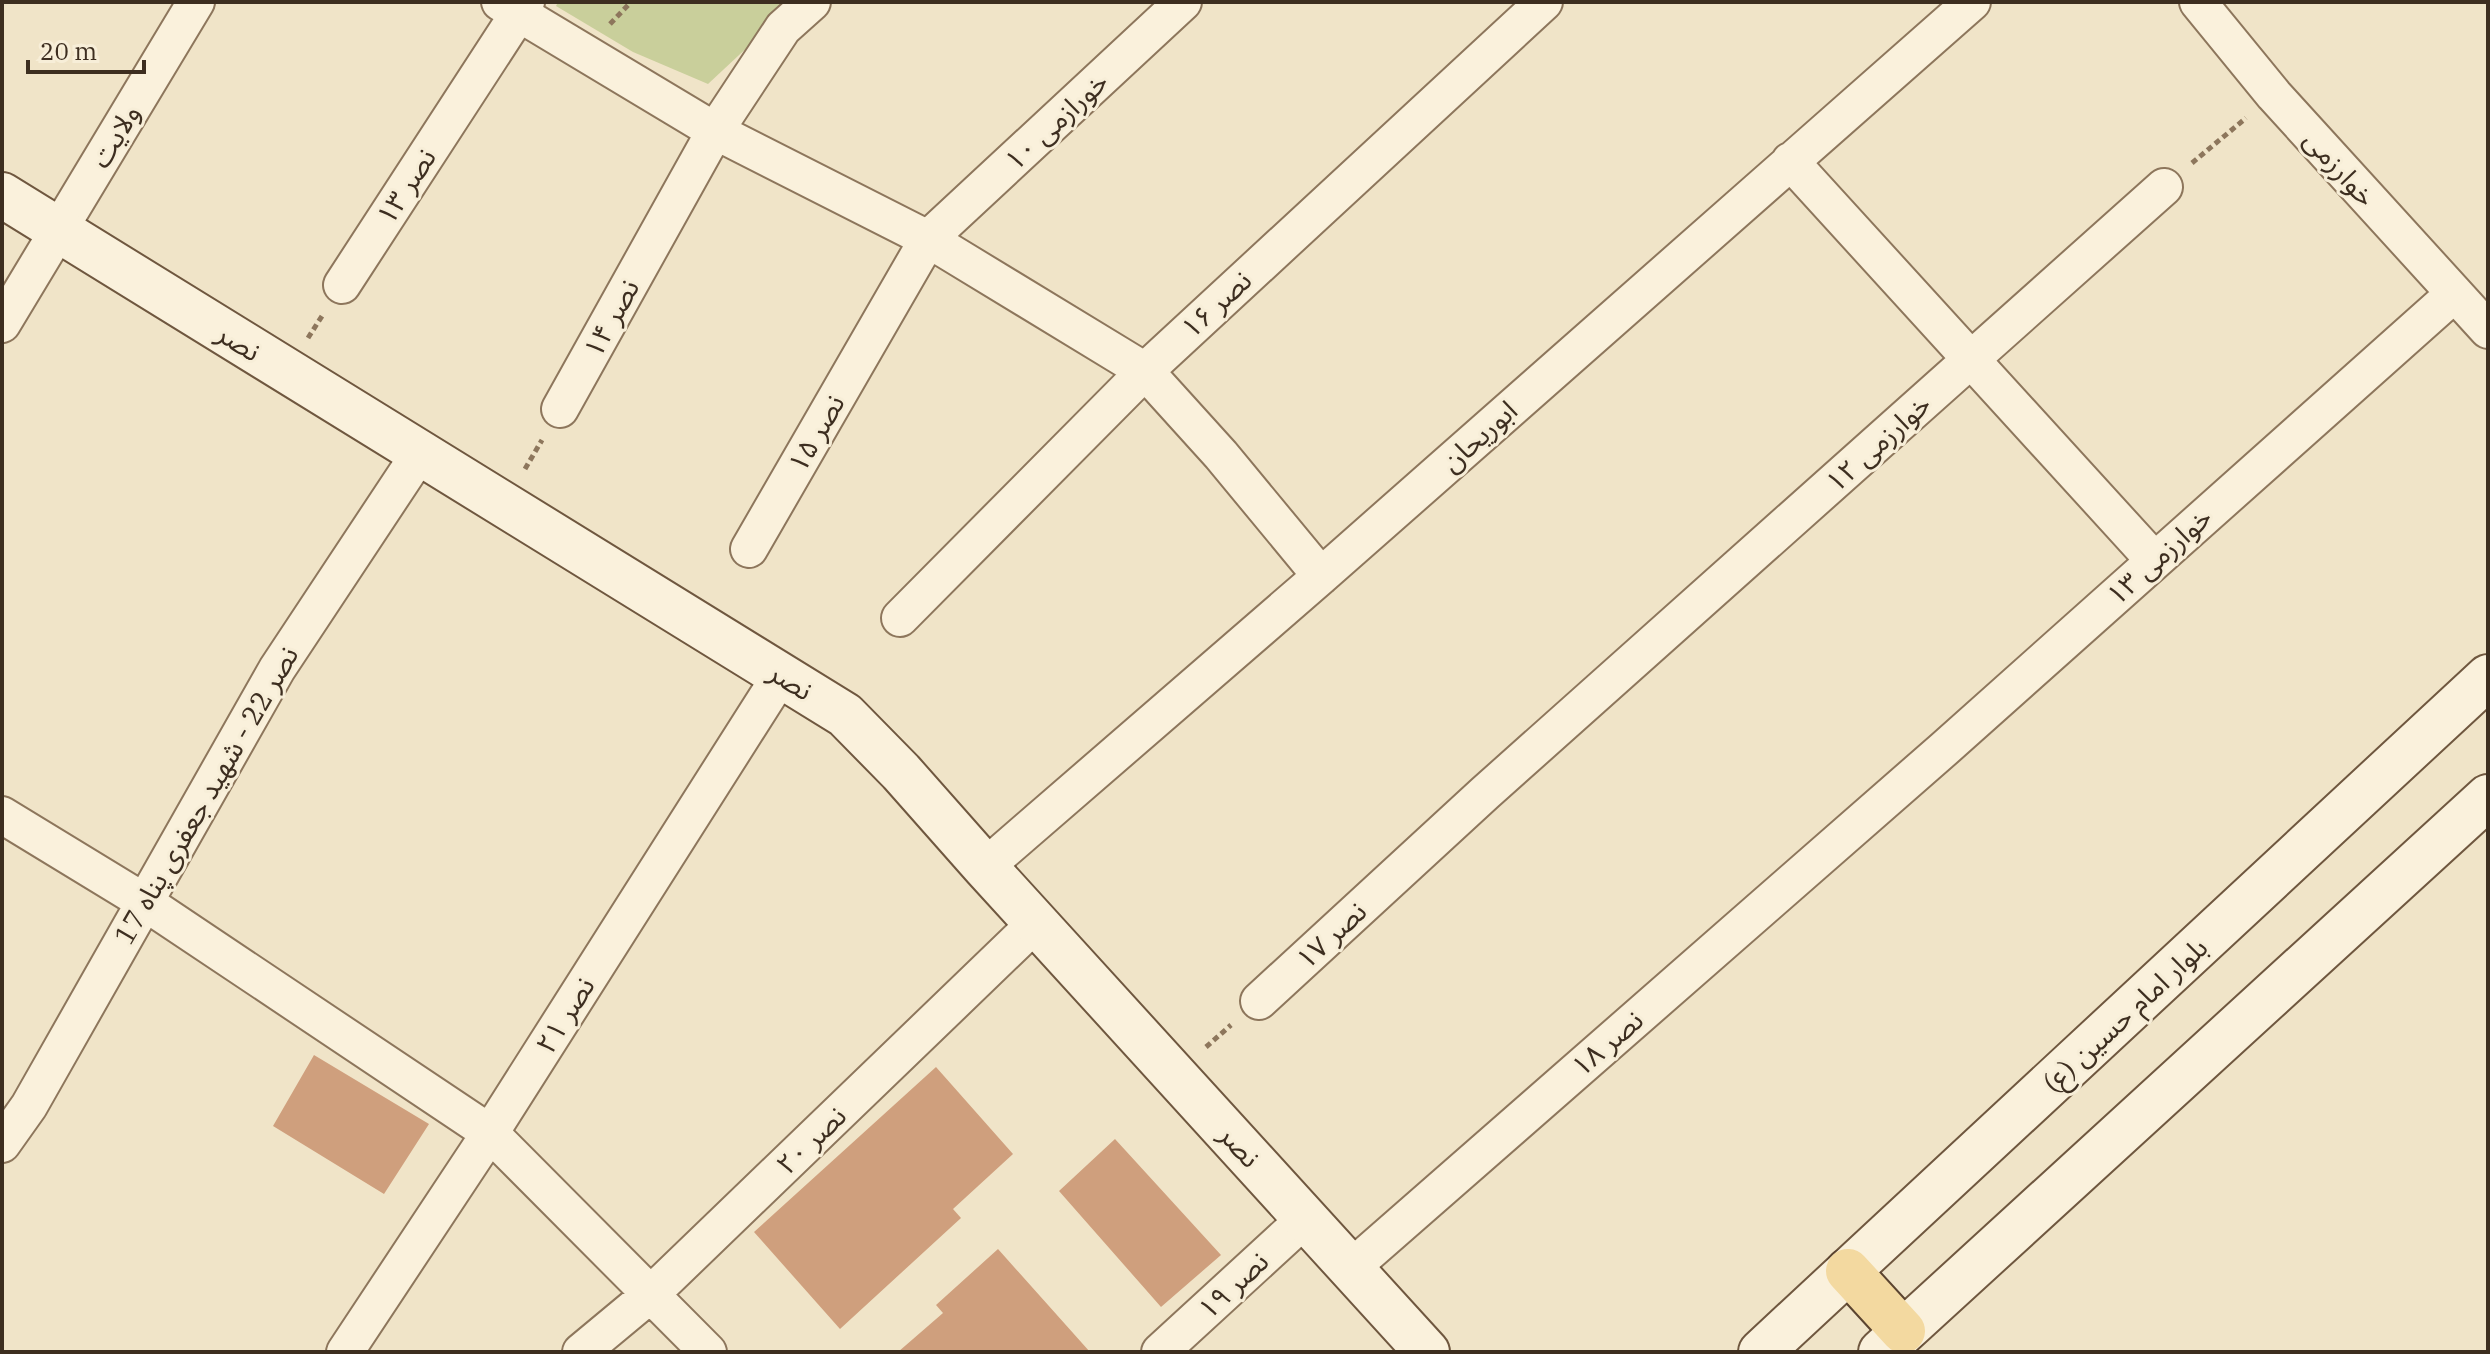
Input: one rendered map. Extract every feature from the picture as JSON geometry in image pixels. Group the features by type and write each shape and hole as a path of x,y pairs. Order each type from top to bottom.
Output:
{"main road":[{"path":"1848,1271 1892,1342"}],"street":[{"name":"ولایت","path":"2,324 196,2"},
{"name":"نصر ۱۴","path":"560,409 715,131 783,28 812,2"},
{"name":"خورازمی ۱۰","path":"928,239 1183,2"},
{"name":"نصر ۱۶","path":"900,618 1145,371 1544,2"},
{"name":"ابوریحان","path":"985,867 1321,576 1972,2"},
{"name":"خوارزمی","path":"2198,2 2274,95 2488,330"},
{"path":"514,6 715,131 928,239 1145,371 1221,455 1321,576"},
{"name":"نصر ۱۳","path":"342,285 514,6"},
{"path":"1790,161 2154,560"},
{"name":"خوارزمی ۱۲","path":"1485,793 2164,187"},
{"name":"نصر","path":"2,195 845,715 901,772 1427,1352"},
{"name":"نصر ۱۵","path":"749,549 928,239"},
{"name":"خوارزمی ۱۳","path":"1864,818 2454,294"},
{"name":"نصر 22 - شهید جعفری پناه 17","path":"2,1144 29,1106 277,669 420,453"},
{"name":"نصر ۲۱","path":"345,1352 490,1133 781,675"},
{"name":"بلوار امام حسین (ع)","path":"1761,1352 2488,677"},
{"name":"نصر ۱۷","path":"1259,1001 1485,793"},
{"path":"1892,1342 2488,797"},
{"path":"2,815 143,901 490,1133 708,1352"},
{"name":"نصر ۱۸","path":"1351,1268 1864,818"},
{"name":"نصر ۲۰","path":"581,1352 652,1293 1036,923"},
{"name":"نصر ۱۹","path":"1160,1352 1306,1218"}],"path":[{"path":"2164,187 2274,95"},
{"path":"286,371 342,285"},
{"path":"504,504 560,409"},
{"path":"1174,1074 1259,1001"}],"green space":[{"path":"558,2 796,2 708,84 633,52 556,6"}],"building":[{"path":"314,1055 429,1124 384,1194 273,1126"},
{"path":"936,1067 1013,1154 953,1209 961,1218 840,1329 754,1232"},
{"path":"1115,1139 1221,1255 1161,1307 1059,1191"},
{"path":"998,1249 1090,1352 898,1352 943,1313 936,1305"}]}
